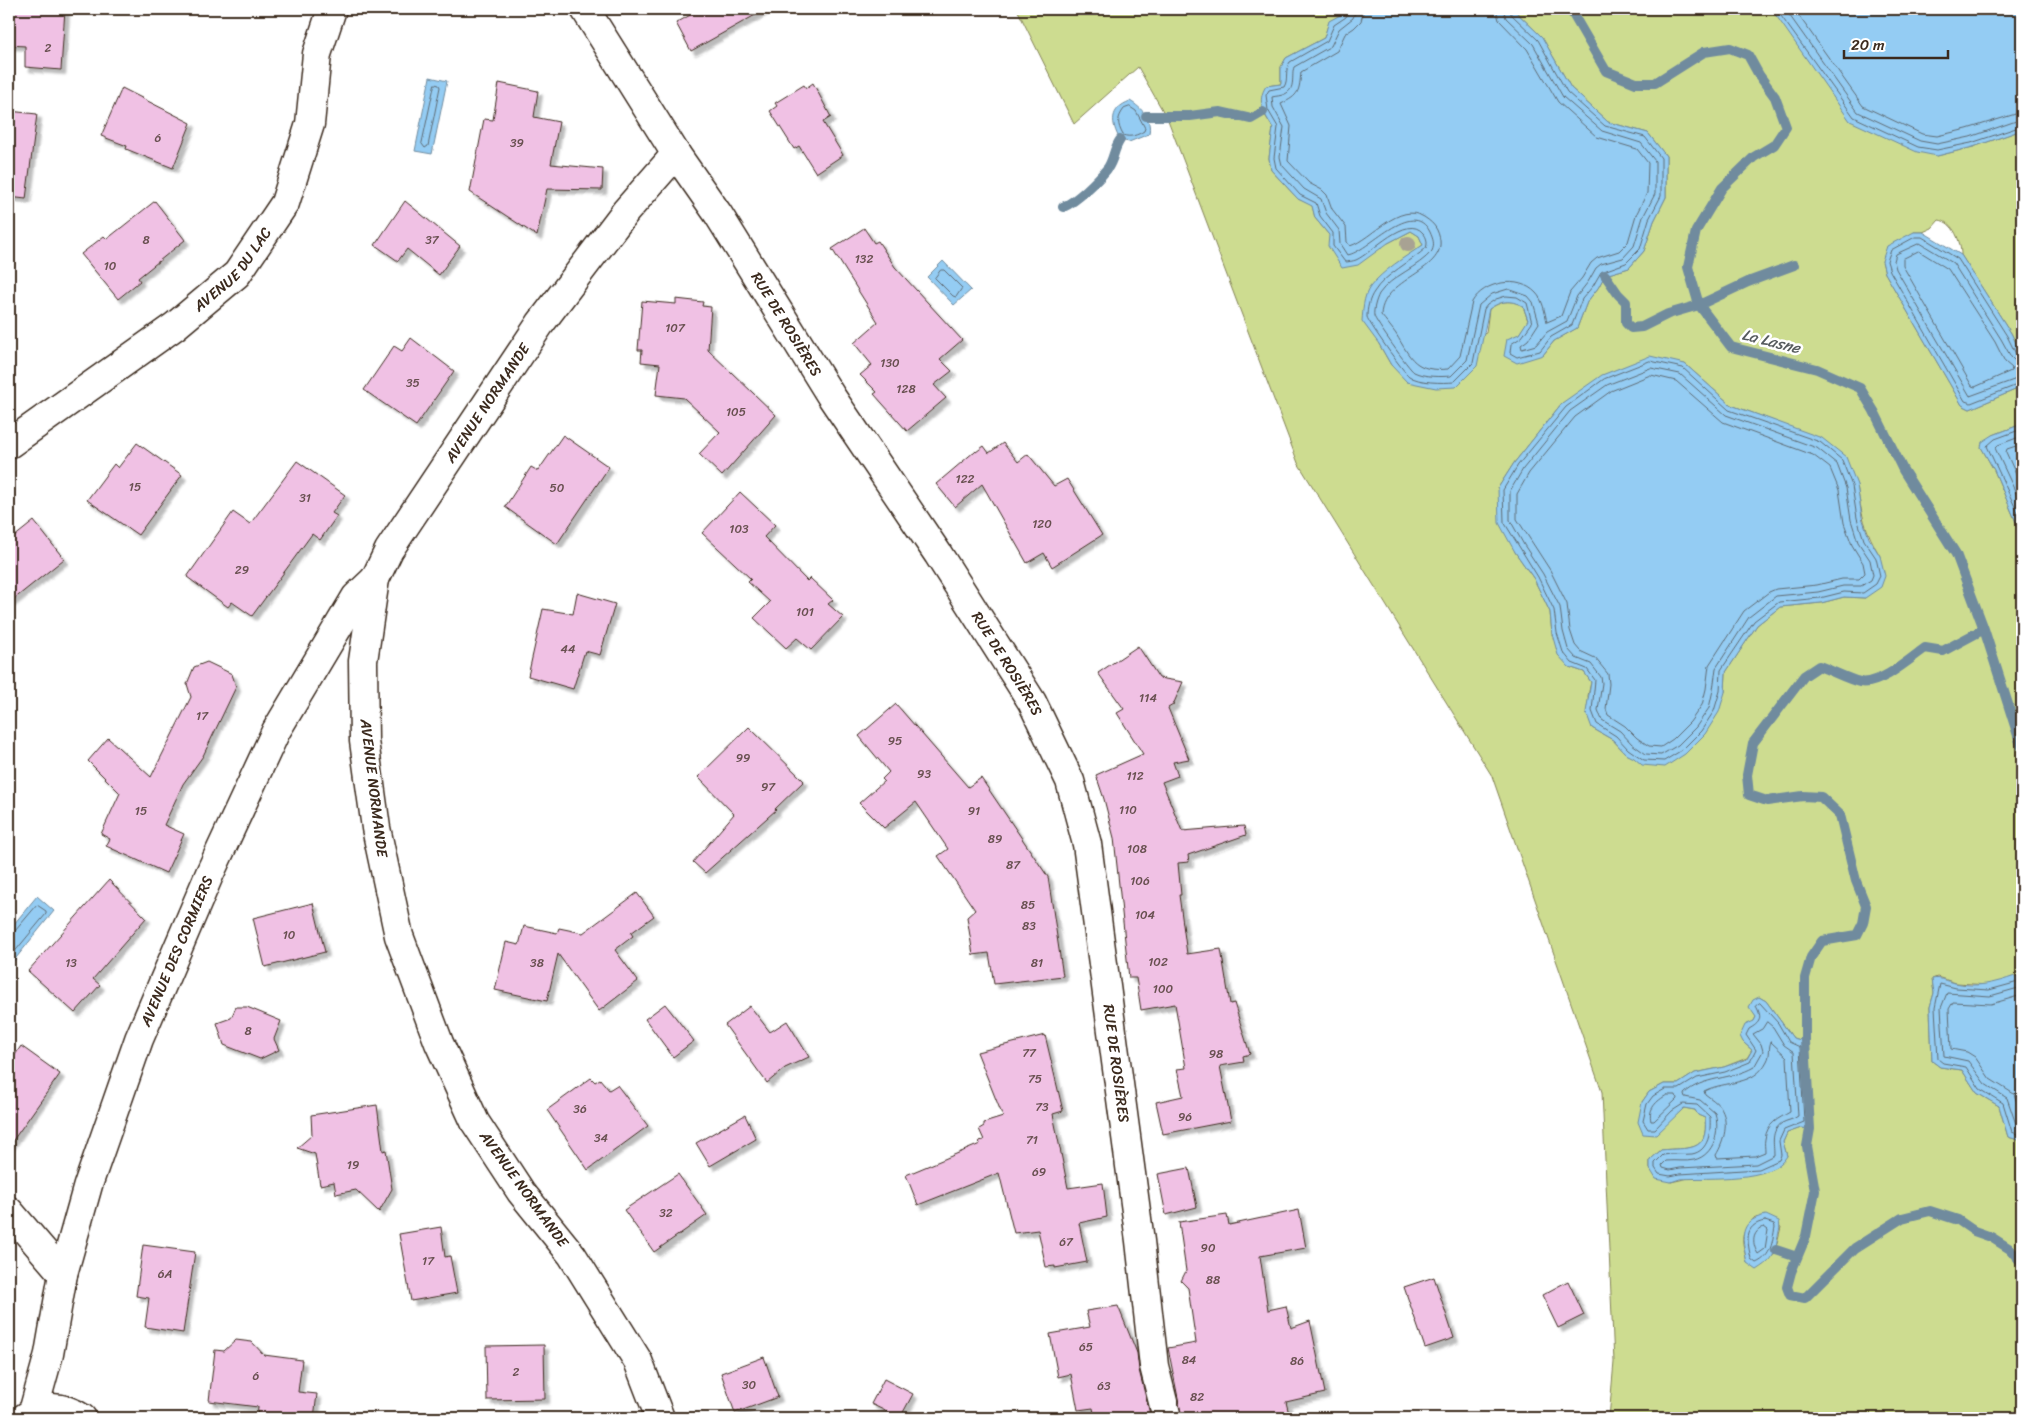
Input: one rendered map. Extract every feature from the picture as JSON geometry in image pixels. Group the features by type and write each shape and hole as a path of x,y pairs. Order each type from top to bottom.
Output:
{"street":[{"name":"AVENUE DU LAC","path":"9,444 175,326 237,274 285,203 310,124 317,54 332,9"},
{"name":"RUE DE ROSIÈRES","path":"586,9 676,154 718,214 831,396 938,554 1032,702 1070,781 1087,844 1139,1232 1154,1366 1167,1418"},
{"name":"AVENUE NORMANDE","path":"660,1418 638,1361 572,1255 521,1192 475,1122 438,1043 399,936 376,828 364,741 363,661 375,580 389,550 540,324 626,211 676,154"},
{"name":"AVENUE DES CORMIERS","path":"28,1415 49,1354 63,1274 88,1185 139,1039 210,873 276,731 356,597 375,580"},
{"path":"9,1211 63,1274"},
{"name":"AVENUE DES CORMIERS","path":"49,1354 78,1415"},
{"name":"AVENUE DES CORMIERS","path":"28,1415 46,1408 60,1408 78,1415"}],"green space":[{"path":"1017,9 1346,9 1342,14 1329,22 1324,38 1286,58 1281,67 1281,84 1266,86 1263,112 1273,128 1269,158 1271,170 1298,199 1312,205 1315,218 1329,235 1388,243 1411,231 1419,236 1423,245 1396,264 1379,344 1391,365 1486,333 1489,309 1506,302 1514,302 1523,306 1528,321 1519,334 1543,355 1554,341 1577,328 1587,302 1605,275 1629,268 1644,251 1654,221 1666,197 1666,156 1648,133 1608,122 1571,88 1542,37 1513,9 1768,9 1937,156 1973,147 2022,130 2022,355 2011,333 1961,255 1956,233 1949,224 1939,220 1932,228 1923,232 1914,232 1882,261 1885,273 1962,405 1970,409 2022,387 2022,424 1993,435 1981,447 1994,470 2022,536 2022,976 1989,985 1956,983 1937,977 1932,979 1934,993 1930,1007 1932,1061 1940,1067 1962,1070 1977,1093 1999,1106 2008,1137 2022,1141 2022,1418 1609,1418 1614,1362 1602,1092 1492,776 1298,463 1168,120 1138,67 1074,124","holes":["1685,364 1731,405 1774,421 1857,485 1864,522 1880,556 1865,598 1844,597 1821,603 1780,607 1757,625 1726,672 1725,692 1642,765 1634,757 1626,754 1613,740 1592,728 1588,696 1591,682 1584,672 1569,667 1552,634 1550,612 1534,579 1515,552 1498,488 1514,463 1562,403","1759,997 1766,1001 1793,1038 1798,1040 1809,1129 1801,1128 1787,1133 1783,1142 1787,1156 1671,1182 1650,1169 1650,1160 1661,1150 1687,1148 1700,1143 1705,1130 1705,1118 1698,1115 1695,1110 1684,1108 1676,1115 1642,1102 1649,1092 1664,1084 1678,1084 1695,1073 1724,1067 1747,1058 1752,1050 1743,1042 1756,1017 1754,1012","1755,1217 1781,1227 1774,1255 1747,1263 1743,1239 1749,1224"]}],"water":[{"path":"1346,9 1513,9 1542,37 1571,88 1608,122 1648,133 1666,156 1666,197 1654,221 1644,251 1629,268 1605,275 1587,302 1577,328 1554,341 1543,355 1517,363 1504,356 1507,339 1519,334 1528,320 1523,306 1513,302 1505,302 1489,309 1477,366 1456,387 1436,388 1407,382 1391,365 1379,344 1362,321 1365,299 1370,287 1388,269 1423,245 1419,236 1411,231 1388,243 1358,265 1342,268 1328,246 1329,235 1315,218 1312,206 1298,199 1271,170 1269,158 1273,128 1262,107 1263,92 1266,86 1281,84 1281,67 1286,58 1324,38 1329,21 1342,14"},
{"path":"1768,9 2022,9 2022,130 1973,147 1937,156 1917,152 1850,121 1775,14"},
{"path":"430,77 447,81 432,154 415,151"},
{"path":"1130,101 1145,115 1150,129 1149,134 1129,142 1120,140 1115,128 1114,117 1118,108"},
{"path":"1914,232 1923,232 1961,255 2011,333 2022,355 2022,387 1970,409 1962,405 1885,273 1882,261 1887,246"},
{"path":"943,261 971,290 954,305 927,277"},
{"path":"1650,356 1685,364 1731,405 1822,438 1846,457 1857,485 1862,517 1869,538 1880,556 1885,576 1881,587 1865,598 1844,597 1821,603 1780,607 1757,625 1726,672 1725,692 1719,712 1705,734 1685,754 1665,767 1642,765 1626,754 1613,740 1592,728 1586,712 1591,682 1584,672 1569,667 1558,655 1552,634 1550,612 1534,579 1515,552 1499,523 1498,488 1514,463 1562,403 1602,375"},
{"path":"2022,424 2022,536 1994,470 1981,447 1982,442 1993,435"},
{"path":"37,896 54,911 12,963 9,960 9,930"},
{"path":"2015,976 2022,976 2022,1141 2008,1137 1999,1106 1977,1093 1962,1070 1940,1067 1932,1061 1930,1007 1934,993 1932,979 1978,985 1993,983"},
{"path":"1759,997 1766,1001 1793,1038 1805,1041 1810,1129 1801,1128 1787,1133 1783,1142 1787,1156 1779,1165 1768,1171 1738,1177 1680,1179 1671,1182 1656,1179 1650,1169 1650,1160 1661,1150 1687,1148 1700,1143 1705,1130 1705,1118 1698,1115 1695,1110 1684,1108 1656,1135 1643,1134 1638,1122 1642,1102 1649,1092 1664,1084 1678,1084 1695,1073 1724,1067 1747,1059 1752,1050 1743,1042 1740,1036 1745,1025 1754,1021 1756,1017 1749,1007 1753,1000"},
{"path":"1766,1215 1779,1221 1780,1229 1773,1255 1769,1261 1757,1270 1747,1263 1743,1240 1744,1233 1750,1222"}],"building":[{"path":"9,9 65,9 61,70 25,67 25,46 9,45"},
{"path":"701,9 766,9 691,51 676,23"},
{"path":"499,83 538,91 534,117 559,122 551,164 603,169 602,190 547,189 537,236 470,192 484,119 493,120"},
{"path":"813,83 831,117 823,122 843,155 816,173 799,146 794,149 770,111 777,106 775,103 804,85 806,88"},
{"path":"122,88 191,123 173,168 126,149 127,146 101,136"},
{"path":"9,111 37,114 26,199 9,197"},
{"path":"155,201 185,240 138,278 140,281 118,299 81,254 104,236 107,239"},
{"path":"405,201 460,246 439,275 407,249 398,261 375,245"},
{"path":"864,228 874,243 878,241 895,267 962,340 940,359 952,371 934,385 946,398 907,431 874,394 877,392 860,375 872,365 854,343 878,322 832,249"},
{"path":"676,299 703,302 702,306 711,307 708,350 776,415 722,476 699,454 720,432 684,398 656,395 660,364 641,362 642,350 638,350 642,301 676,304"},
{"path":"411,338 454,371 416,426 364,390 394,346 402,351"},
{"path":"563,435 609,467 557,544 505,507 531,467 538,471"},
{"path":"137,443 182,475 138,535 87,500 114,464 118,468"},
{"path":"1003,443 1018,462 1028,454 1054,486 1067,479 1102,535 1052,567 1044,553 1027,563 982,484 955,507 936,484 975,451 984,446 989,453"},
{"path":"297,461 345,495 332,513 337,516 320,540 312,534 252,616 232,602 228,607 187,577 233,512 250,524"},
{"path":"740,492 775,525 764,537 807,581 810,578 833,600 828,604 843,617 811,650 797,638 786,648 754,618 770,602 748,582 751,579 702,533"},
{"path":"34,521 64,559 9,603 9,541"},
{"path":"577,593 615,604 600,655 585,651 573,689 528,676 543,609 573,614"},
{"path":"1138,646 1159,678 1183,682 1173,705 1168,708 1189,759 1173,762 1178,776 1162,782 1182,831 1244,826 1246,835 1188,855 1189,862 1178,863 1181,895 1179,895 1187,954 1221,949 1230,1004 1234,1003 1250,1054 1243,1056 1244,1062 1220,1066 1231,1121 1163,1134 1156,1102 1183,1096 1177,1069 1186,1068 1175,1004 1141,1010 1136,978 1129,978 1114,838 1096,775 1143,754 1117,713 1124,709 1098,673"},
{"path":"207,662 232,674 236,687 203,756 183,784 164,825 184,834 166,873 106,846 110,839 101,834 120,793 88,761 108,738 151,777 191,697 187,684 194,667"},
{"path":"896,704 968,787 981,778 1048,877 1063,976 994,984 989,953 973,955 967,917 975,910 938,856 948,849 916,802 884,828 859,803 884,781 882,779 889,772 859,736"},
{"path":"749,727 804,781 776,810 705,873 693,862 734,814 698,777"},
{"path":"109,880 146,918 93,979 100,985 75,1013 28,971"},
{"path":"637,893 654,916 631,933 633,936 615,950 638,981 599,1011 558,954 547,1001 495,990 506,942 519,945 524,926 557,933 559,928 583,933"},
{"path":"313,903 325,952 265,967 253,918"},
{"path":"665,1004 694,1041 673,1057 645,1019"},
{"path":"750,1006 770,1032 787,1021 809,1057 785,1068 767,1083 725,1025"},
{"path":"236,1007 247,1007 281,1021 274,1039 279,1050 260,1059 224,1045 217,1023 231,1018"},
{"path":"1045,1035 1063,1111 1053,1114 1068,1188 1103,1183 1107,1217 1079,1223 1087,1262 1055,1268 1055,1266 1046,1267 1038,1230 1014,1233 999,1173 918,1205 906,1175 980,1144 979,1141 984,1140 979,1129 984,1126 984,1123 1003,1117 977,1052"},
{"path":"21,1046 60,1074 9,1146 9,1064"},
{"path":"591,1078 595,1082 600,1079 609,1090 617,1085 648,1126 588,1170 547,1110"},
{"path":"377,1105 383,1151 386,1150 392,1189 379,1212 356,1190 336,1194 334,1182 320,1185 315,1154 297,1148 312,1135 311,1115"},
{"path":"745,1115 756,1139 710,1166 696,1143"},
{"path":"1189,1168 1197,1207 1166,1215 1158,1174"},
{"path":"678,1174 707,1215 654,1252 624,1210"},
{"path":"1299,1210 1306,1248 1260,1256 1268,1310 1286,1306 1291,1328 1310,1321 1325,1393 1286,1402 1290,1418 1182,1418 1168,1348 1196,1343 1188,1288 1181,1281 1186,1271 1179,1222 1227,1215 1229,1225"},
{"path":"441,1227 445,1257 450,1256 457,1293 411,1301 399,1234"},
{"path":"143,1245 195,1252 183,1333 145,1327 149,1298 136,1296"},
{"path":"1434,1277 1454,1338 1425,1348 1404,1287"},
{"path":"1568,1281 1584,1315 1558,1328 1542,1295"},
{"path":"1118,1306 1137,1353 1139,1370 1151,1418 1095,1418 1093,1408 1078,1410 1071,1374 1058,1377 1050,1334 1090,1327 1086,1311"},
{"path":"236,1340 252,1342 264,1355 302,1360 298,1392 317,1394 314,1418 257,1418 258,1407 209,1401 215,1350 224,1351"},
{"path":"544,1345 545,1399 487,1400 486,1346"},
{"path":"764,1357 778,1397 735,1413 721,1373"},
{"path":"884,1379 913,1394 900,1418 871,1404"}],"waterway":[{"name":"La Lasne","path":"1570,9 1606,71 1636,83 1655,83 1704,52 1730,48 1748,55 1759,75 1775,97 1786,127 1774,145 1754,157 1722,188 1696,231 1688,267 1699,305 1731,347 1817,369 1860,388 1874,411 1903,470 1956,554 1984,629 2022,748"},
{"path":"1146,116 1190,116 1220,112 1251,119 1263,112"},
{"path":"1063,207 1093,185 1107,169 1120,140"},
{"path":"1605,275 1626,302 1626,323 1631,328 1642,327 1668,314 1699,305 1748,282 1794,265"},
{"path":"1984,629 1943,651 1925,648 1894,671 1868,682 1855,681 1819,666 1804,676 1753,743 1747,775 1749,795 1767,801 1803,796 1821,797 1840,815 1856,881 1866,906 1863,923 1857,935 1822,941 1811,957 1805,978 1805,1041 1810,1129 1807,1146 1815,1191 1806,1236 1787,1287 1790,1295 1805,1298 1855,1248 1902,1218 1930,1211 1958,1220 1974,1231 1991,1237 2010,1249 2022,1263"},
{"path":"1776,1250 1797,1257"}]}
